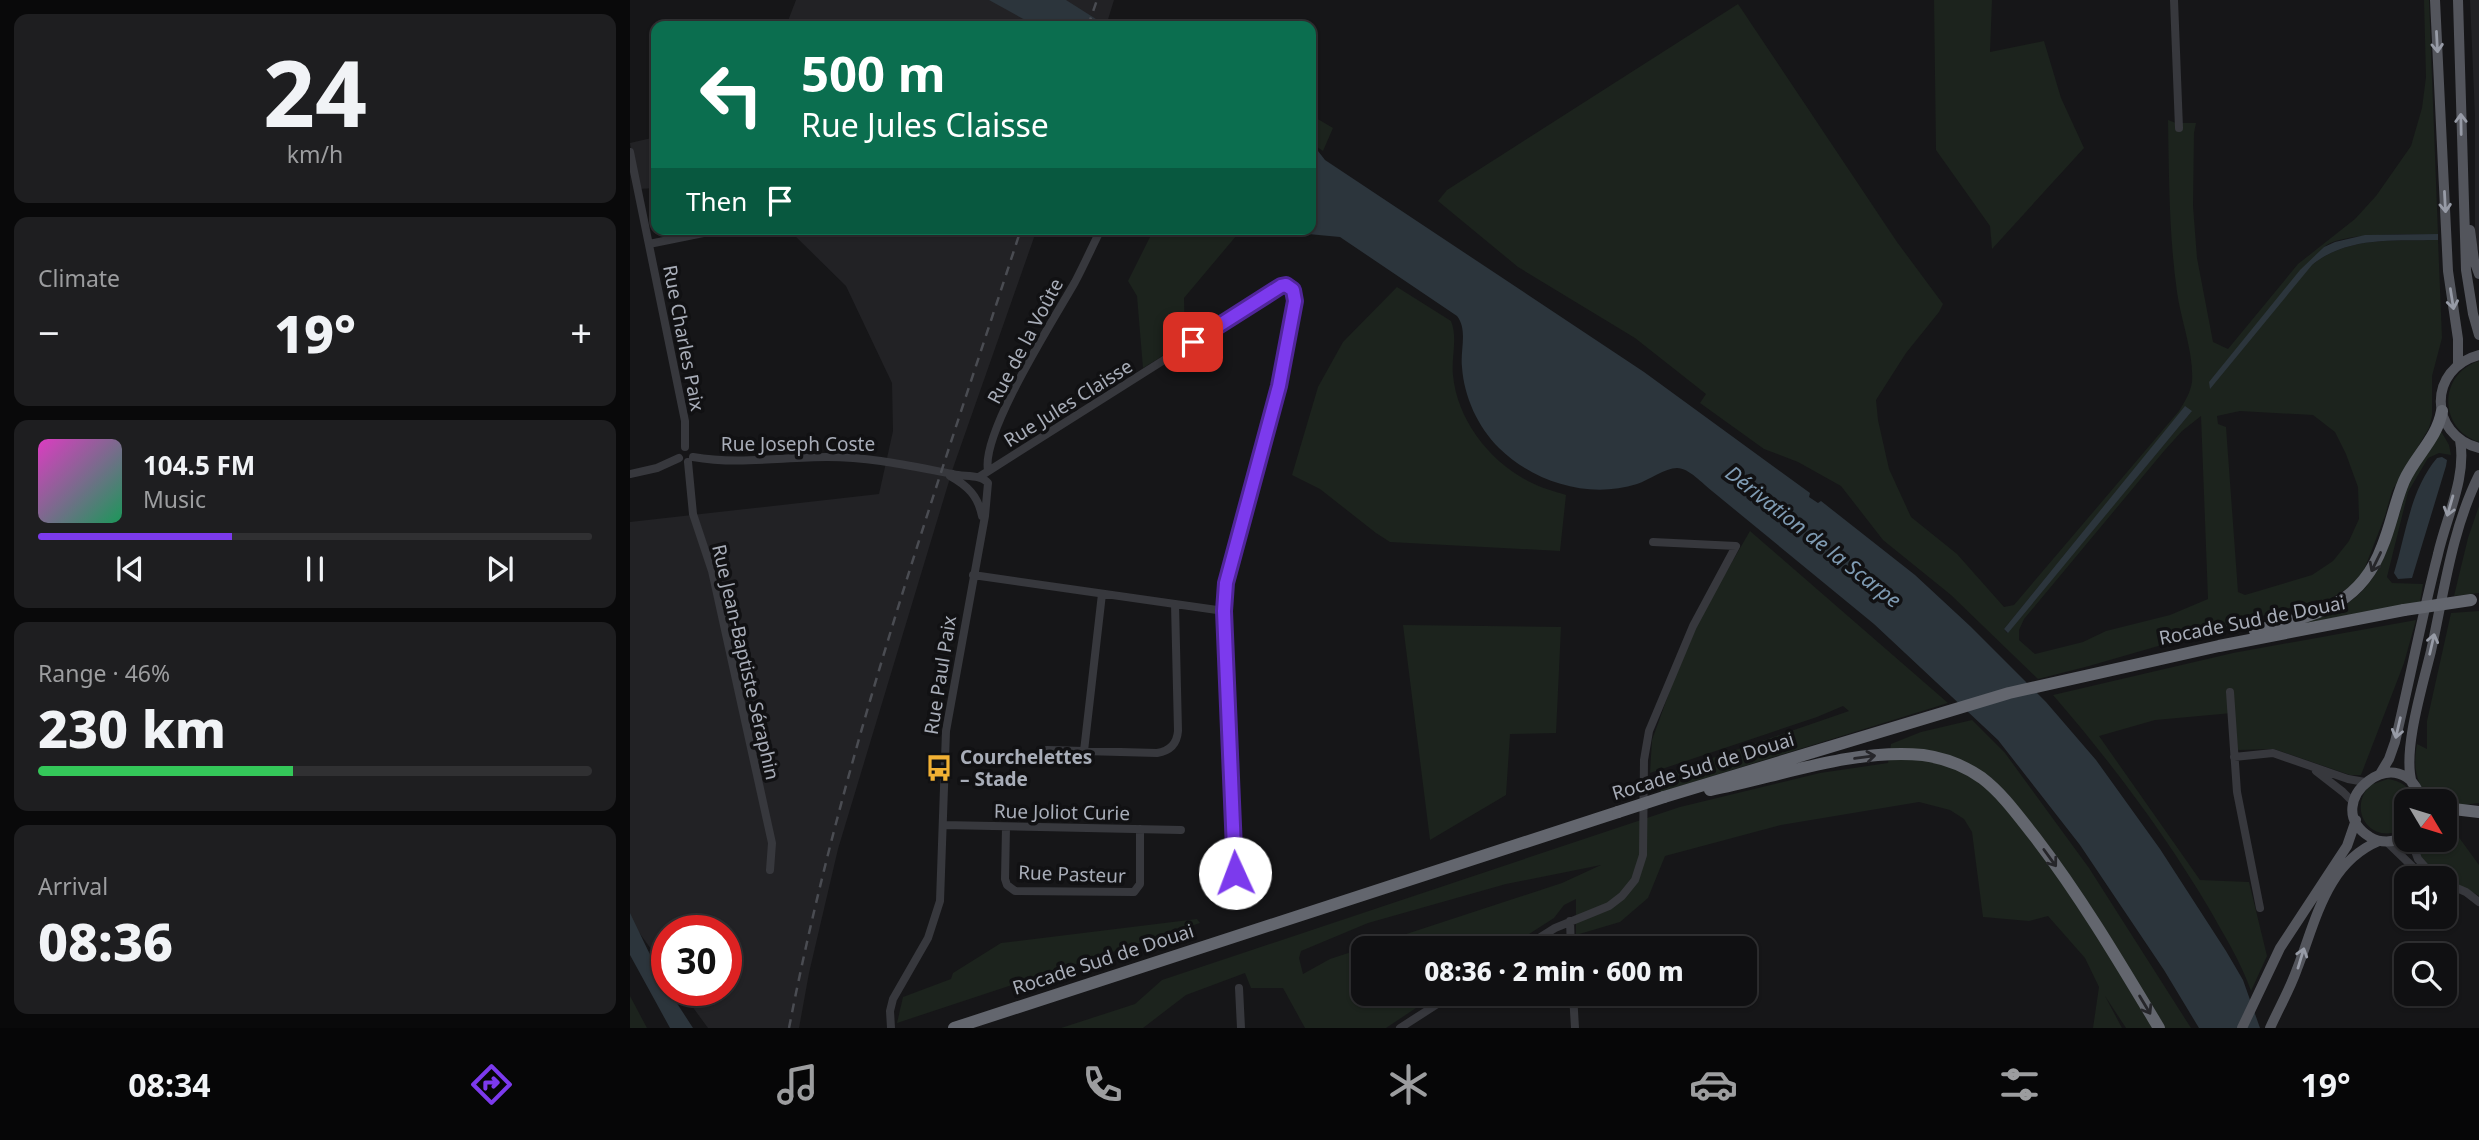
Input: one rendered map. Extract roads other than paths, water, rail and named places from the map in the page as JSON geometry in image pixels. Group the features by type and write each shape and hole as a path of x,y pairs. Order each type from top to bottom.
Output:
{"highway":[{"path":"2167,657 2313,614 2334,606 2351,595 2376,564 2403,485 2412,466 2435,433 2442,411"},
{"name":"Rocade Sud de Douai","path":"975,1028 1665,800 1951,714 2167,657 2474,602"},
{"name":"Rocade Sud de Douai","path":"2052,686 2403,613"},
{"name":"Rocade Sud de Douai","path":"1665,800 1702,792 1951,714"},
{"path":"1702,792 1846,760 1884,755 1929,756 1971,771 1999,794 2051,859 2095,922 2159,1028"},
{"path":"2457,809 2479,812"},
{"name":"Rocade Sud de Douai","path":"954,1028 1619,815"},
{"path":"2457,818 2479,818"}],"main road":[{"path":"2435,0 2448,271 2458,339 2458,365"},
{"path":"2458,0 2467,282 2479,335"},
{"path":"2463,193 2479,274"},
{"path":"2479,355 2458,365 2442,388 2442,411 2448,427 2460,440 2479,448"},
{"path":"2242,1028 2287,935 2347,846 2356,820 2354,803 2358,790 2365,782 2379,774 2389,759 2437,556 2460,474 2460,440"},
{"path":"2416,789 2412,783 2409,762 2417,715 2457,535 2466,503 2479,475"},
{"path":"2379,774 2397,774 2412,783"},
{"path":"2356,820 2365,833 2383,841"},
{"path":"2270,1028 2295,974 2313,919 2323,899 2348,862 2364,849 2394,839"}],"street":[{"path":"2174,0 2179,128"},
{"name":"Rue Charles Paix","path":"630,152 685,421 685,447 691,449 687,459"},
{"path":"649,244 693,235"},
{"name":"Rue de la Voûte","path":"988,470 988,456 1009,401 1077,279 1098,235"},
{"name":"Rue Jules Claisse","path":"978,477 1286,285 1293,290 1295,301 1282,376 1228,568 1224,611"},
{"name":"Rue Joseph Coste","path":"630,474 687,459 816,457 904,463 978,477"},
{"name":"Rue Jean-Baptiste Séraphin","path":"687,459 693,514 712,571 772,843 770,870"},
{"name":"Rue Jules Claisse","path":"988,488 994,472 1001,464"},
{"name":"Rue Joseph Coste","path":"943,472 972,492"},
{"path":"978,477 986,480 988,488 981,495 972,492 971,482 978,477"},
{"name":"Rue Paul Paix","path":"891,1028 890,1011 893,999 925,945 936,915 942,886 946,731 988,488"},
{"name":"Rue Paul Paix","path":"972,492 981,511 982,526"},
{"path":"1542,936 1570,921 1609,906 1622,897 1636,880 1643,855 1644,760 1649,731 1693,626 1736,547 1653,542"},
{"path":"973,575 1224,611 1236,899"},
{"path":"1084,751 1102,594"},
{"path":"1046,750 1162,752 1175,743 1178,731 1175,604"},
{"path":"2230,692 2241,816 2260,908"},
{"path":"2234,757 2268,752 2353,781 2365,782"},
{"path":"2311,768 2354,803"},
{"name":"Rue Joliot Curie","path":"943,825 1181,830"},
{"name":"Rue Pasteur","path":"1006,827 1004,879 1015,891 1128,893 1137,890 1140,884 1140,829"},
{"path":"2383,841 2412,866"},
{"path":"2457,888 2479,902"},
{"path":"1570,921 1571,936"},
{"path":"1239,988 1241,1028"},
{"path":"1400,1028 1434,1006"},
{"path":"1574,1006 1575,1028"}],"water":[{"path":"989,0 1066,0 1099,21 1027,21"},
{"name":"Dérivation de la Scarpe","path":"1316,148 1325,160 1644,372 1810,493 1809,497 1818,503 1821,501 1915,575 2046,702 2096,760 2160,849 2226,951 2243,980 2260,1028 2199,1028 2164,970 2080,845 1998,740 1874,624 1696,477 1677,468 1619,488 1582,488 1564,485 1529,471 1499,448 1485,431 1469,400 1463,378 1462,327 1457,316 1340,237 1316,235"},
{"path":"2438,234 2438,240 2356,245 2341,249 2312,265 2210,389 2209,382 2300,270 2324,247 2365,235"},
{"path":"2185,406 2192,411 2008,633 2004,629"},
{"path":"2437,458 2447,460 2446,466 2412,578 2398,579 2394,573 2415,498 2428,471"},
{"path":"630,913 651,957 651,993 630,955"},
{"path":"658,1006 679,1006 693,1028 670,1028"}],"railway":[{"path":"1090,21 1097,0"},
{"path":"789,1028 811,926 863,725 924,526 1019,235"}],"place":[{"name":"Courchelettes – Stade","path":"939,768"}]}
